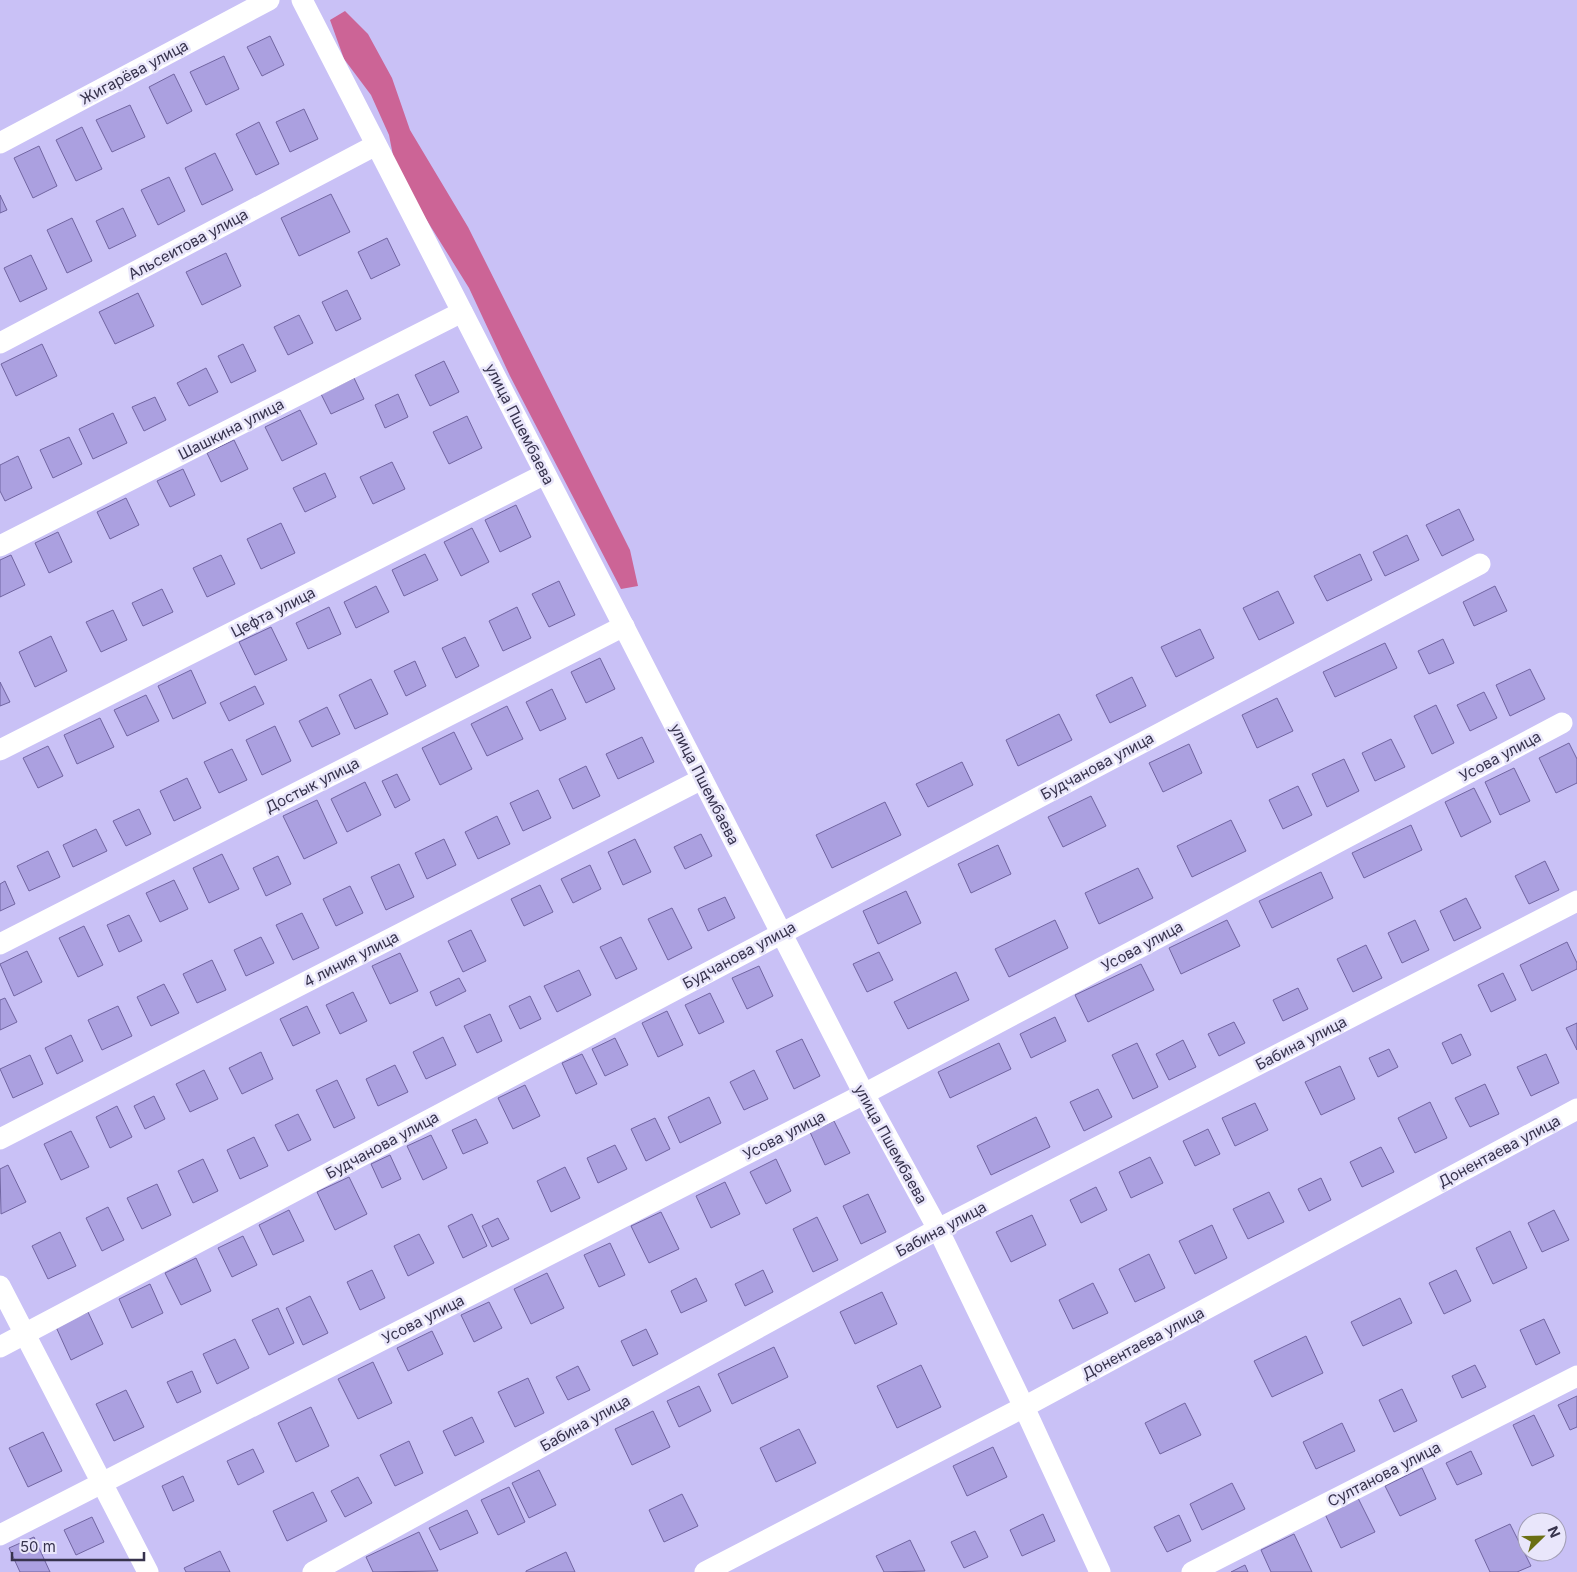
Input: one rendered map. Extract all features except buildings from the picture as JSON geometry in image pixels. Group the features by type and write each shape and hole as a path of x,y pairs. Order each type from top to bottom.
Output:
{"street":[{"name":"Жигарёва улица","path":"0,144 268,0"},
{"name":"улица Пшембаева","path":"302,0 864,1094 938,1229 1100,1572"},
{"name":"Альсеитова улица","path":"0,342 376,145"},
{"name":"Шашкина улица","path":"0,546 462,312"},
{"name":"Цефта улица","path":"0,750 545,474"},
{"name":"Будчанова улица","path":"0,1347 781,932 1480,564"},
{"name":"Достык улица","path":"0,944 624,626"},
{"name":"Усова улица","path":"0,1535 864,1094 1562,724"},
{"name":"4 линия улица","path":"0,1139 702,779"},
{"name":"Бабина улица","path":"313,1572 938,1229 1577,901"},
{"name":"Донентаева улица","path":"705,1572 1024,1408 1577,1109"},
{"path":"0,1286 148,1572"},
{"name":"Султанова улица","path":"1192,1572 1577,1376"}],"shaded area":[{"path":"345,11 368,34 392,78 410,130 468,227 630,550 638,586 621,589 510,376 469,288 396,171 389,135 371,95 344,59 330,20"}]}
